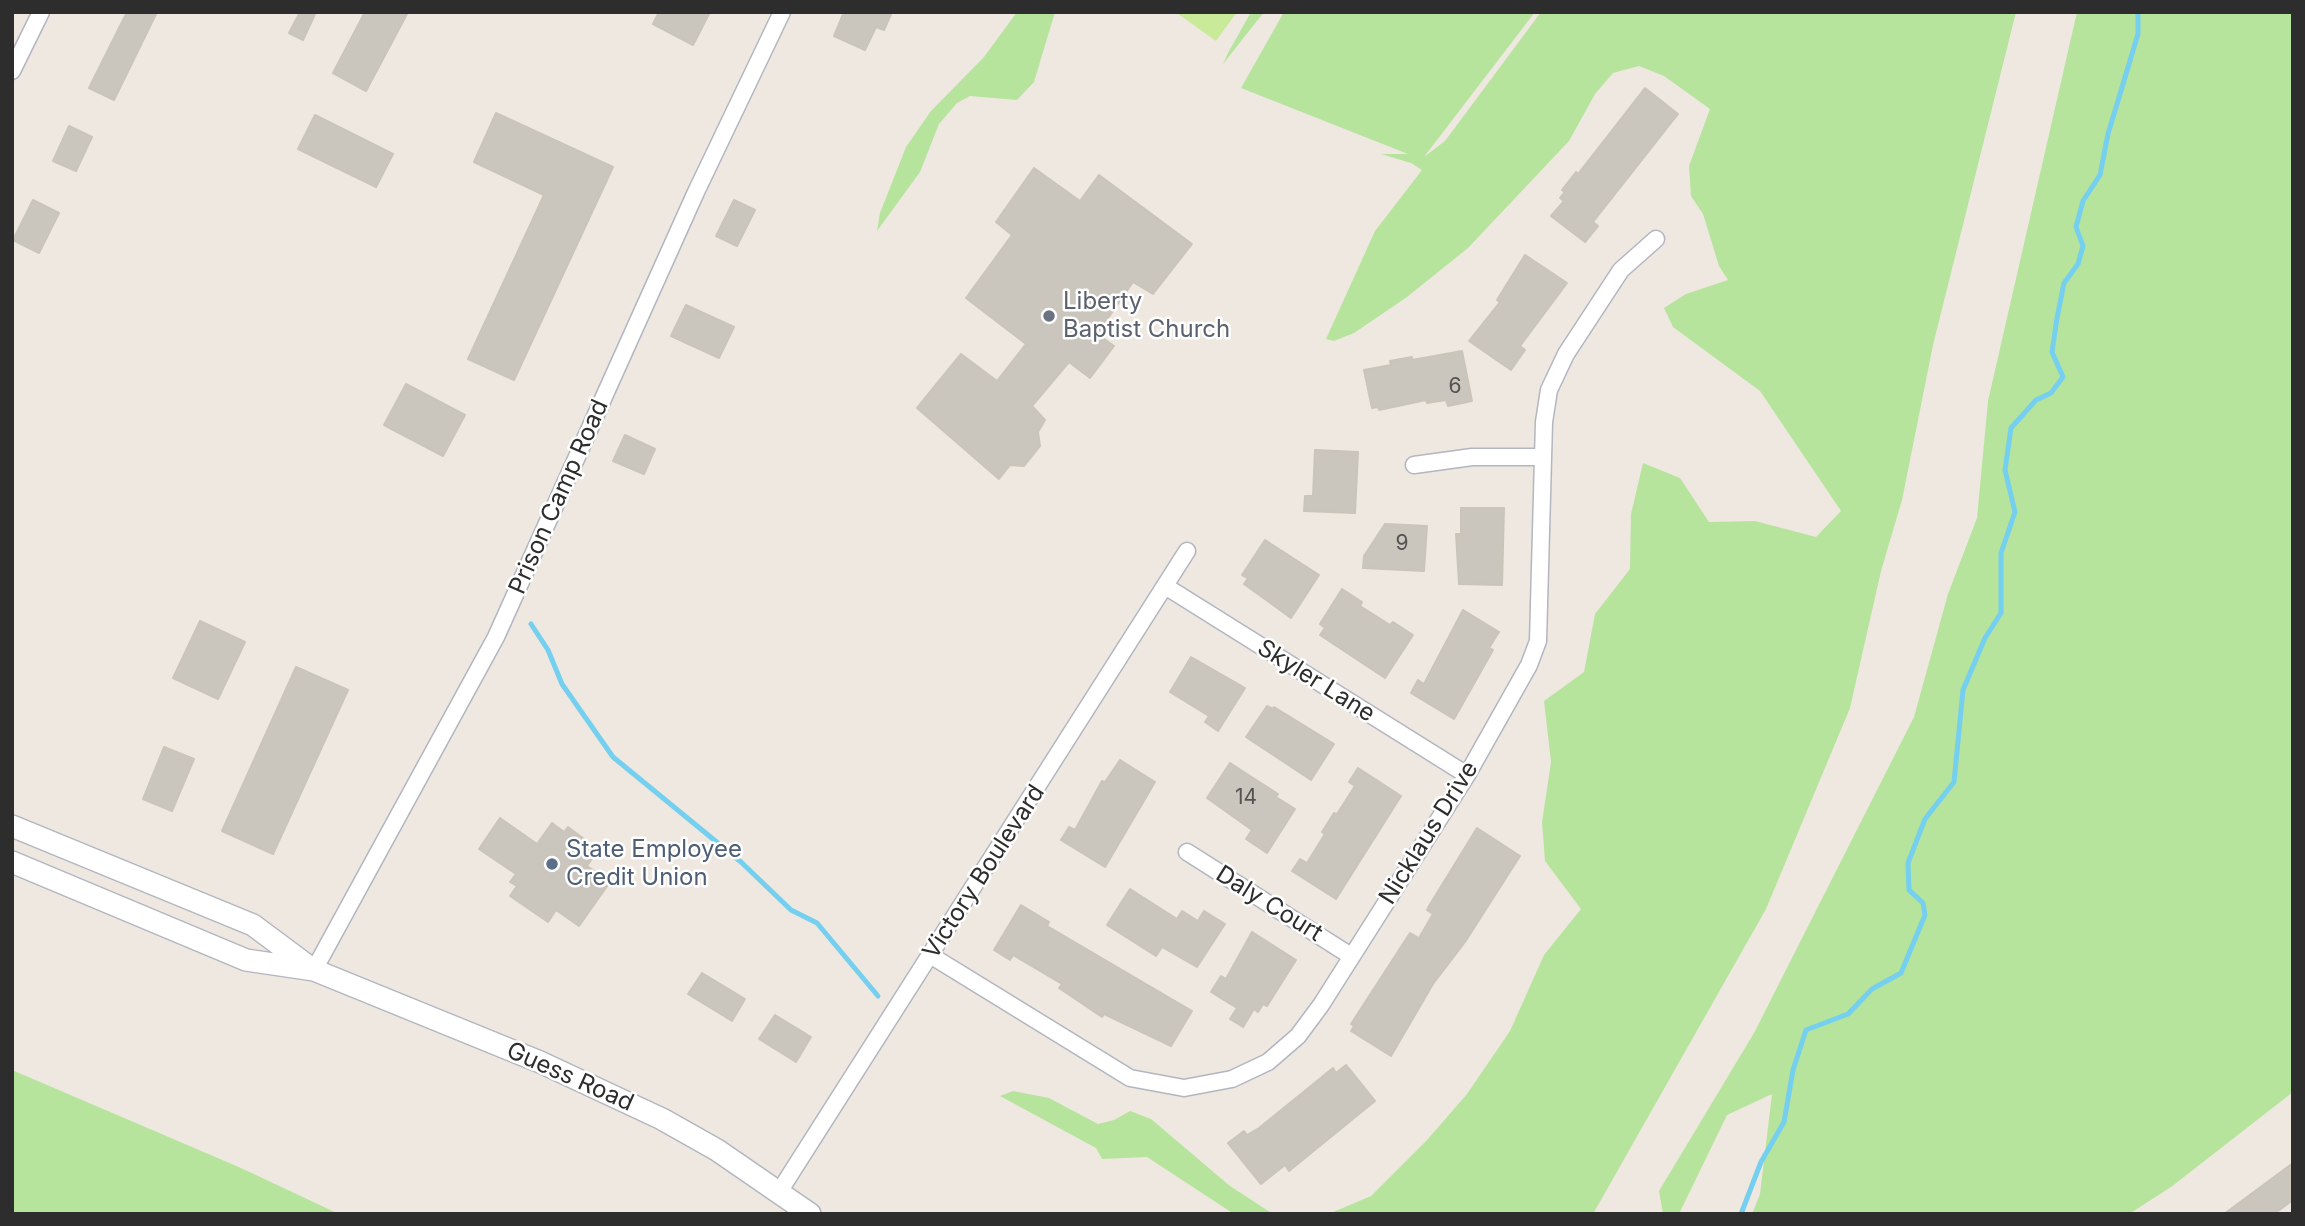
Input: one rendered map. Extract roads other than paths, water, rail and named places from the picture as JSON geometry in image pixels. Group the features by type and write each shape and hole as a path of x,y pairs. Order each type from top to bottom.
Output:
{"main road":[{"name":"Guess Road","path":"12,826 253,925 314,970"},
{"name":"Guess Road","path":"12,862 246,960 314,970 540,1062 651,1114 718,1150 810,1214"}],"street":[{"name":"Prison Camp Road","path":"314,970 496,637 696,192 782,12"},
{"path":"12,71 36,14"},
{"name":"Nicklaus Drive","path":"930,955 1130,1078 1184,1088 1232,1079 1268,1062 1298,1036 1467,775 1529,665 1538,641 1543,457 1549,390 1566,354 1621,270 1656,239"},
{"path":"1414,465 1472,457 1543,457"},
{"name":"Victory Boulevard","path":"779,1192 1187,551"},
{"name":"Skyler Lane","path":"1165,586 1467,775"},
{"name":"Daly Court","path":"1187,852 1352,956"}],"waterway":[{"path":"1741,1214 1761,1162 1784,1122 1793,1070 1806,1030 1848,1014 1872,989 1901,973 1925,915 1923,903 1909,890 1908,863 1925,819 1954,782 1963,690 1985,638 2001,613 2001,553 2015,512 2005,470 2011,428 2036,400 2051,393 2063,377 2052,352 2064,283 2078,264 2083,246 2076,227 2083,201 2100,175 2108,134 2138,34 2138,12"},
{"path":"531,624 548,650 562,684 613,757 741,862 791,910 817,923 878,996"}],"place":[{"name":"Liberty Baptist Church","path":"1049,316"},
{"name":"State Employee Credit Union","path":"552,864"}]}
